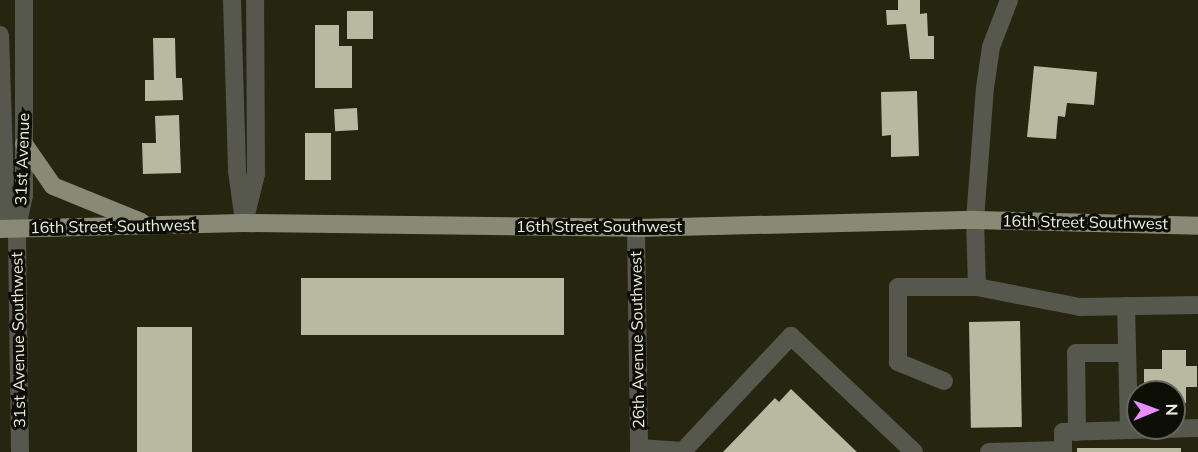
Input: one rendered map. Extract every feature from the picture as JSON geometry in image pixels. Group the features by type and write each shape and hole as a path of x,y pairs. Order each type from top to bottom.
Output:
{"main road":[{"path":"24,144 53,186 152,225"},
{"name":"16th Street Southwest","path":"9,228 244,223 636,228 975,220 1198,225"}],"street":[{"name":"31st Avenue","path":"9,228 24,196 24,0"},
{"path":"232,0 237,171 244,223"},
{"path":"244,223 256,174 255,0"},
{"path":"977,286 975,220 991,47 1009,0"},
{"name":"31st Avenue","path":"0,35 6,215 9,228"},
{"name":"31st Avenue Southwest","path":"9,228 20,452"},
{"name":"26th Avenue Southwest","path":"636,228 639,450"},
{"path":"944,381 898,362 898,287 977,286 1080,307 1198,305"},
{"path":"1126,306 1128,380"},
{"path":"639,450 683,451 791,336 914,452"},
{"path":"1077,432 1076,353 1127,353"},
{"path":"989,452 1063,451 1063,432 1126,430"}],"building":[{"path":"898,0 920,0 920,14 927,13 928,36 934,36 934,59 910,59 906,24 887,25 886,10 898,10"},
{"path":"347,11 373,11 373,39 347,39"},
{"path":"315,25 339,25 339,46 352,46 352,88 315,88"},
{"path":"153,38 175,38 176,78 182,78 183,100 145,101 145,80 154,80"},
{"path":"1034,66 1097,72 1094,105 1067,103 1065,117 1058,116 1056,139 1027,137"},
{"path":"917,91 919,156 891,157 891,135 882,136 881,92"},
{"path":"357,108 358,130 335,131 334,109"},
{"path":"179,115 181,173 143,174 142,143 156,143 155,116"},
{"path":"305,133 331,133 331,180 305,180"},
{"path":"301,278 564,278 564,335 301,335"},
{"path":"1020,321 1022,427 971,428 969,322"},
{"path":"137,327 192,327 192,452 137,452"},
{"path":"1162,350 1186,350 1186,366 1197,366 1197,387 1186,387 1186,380 1144,380 1144,369 1162,369"},
{"path":"791,389 857,452 723,452 775,398 779,402"},
{"path":"1077,448 1181,448 1181,452 1077,452"}]}
